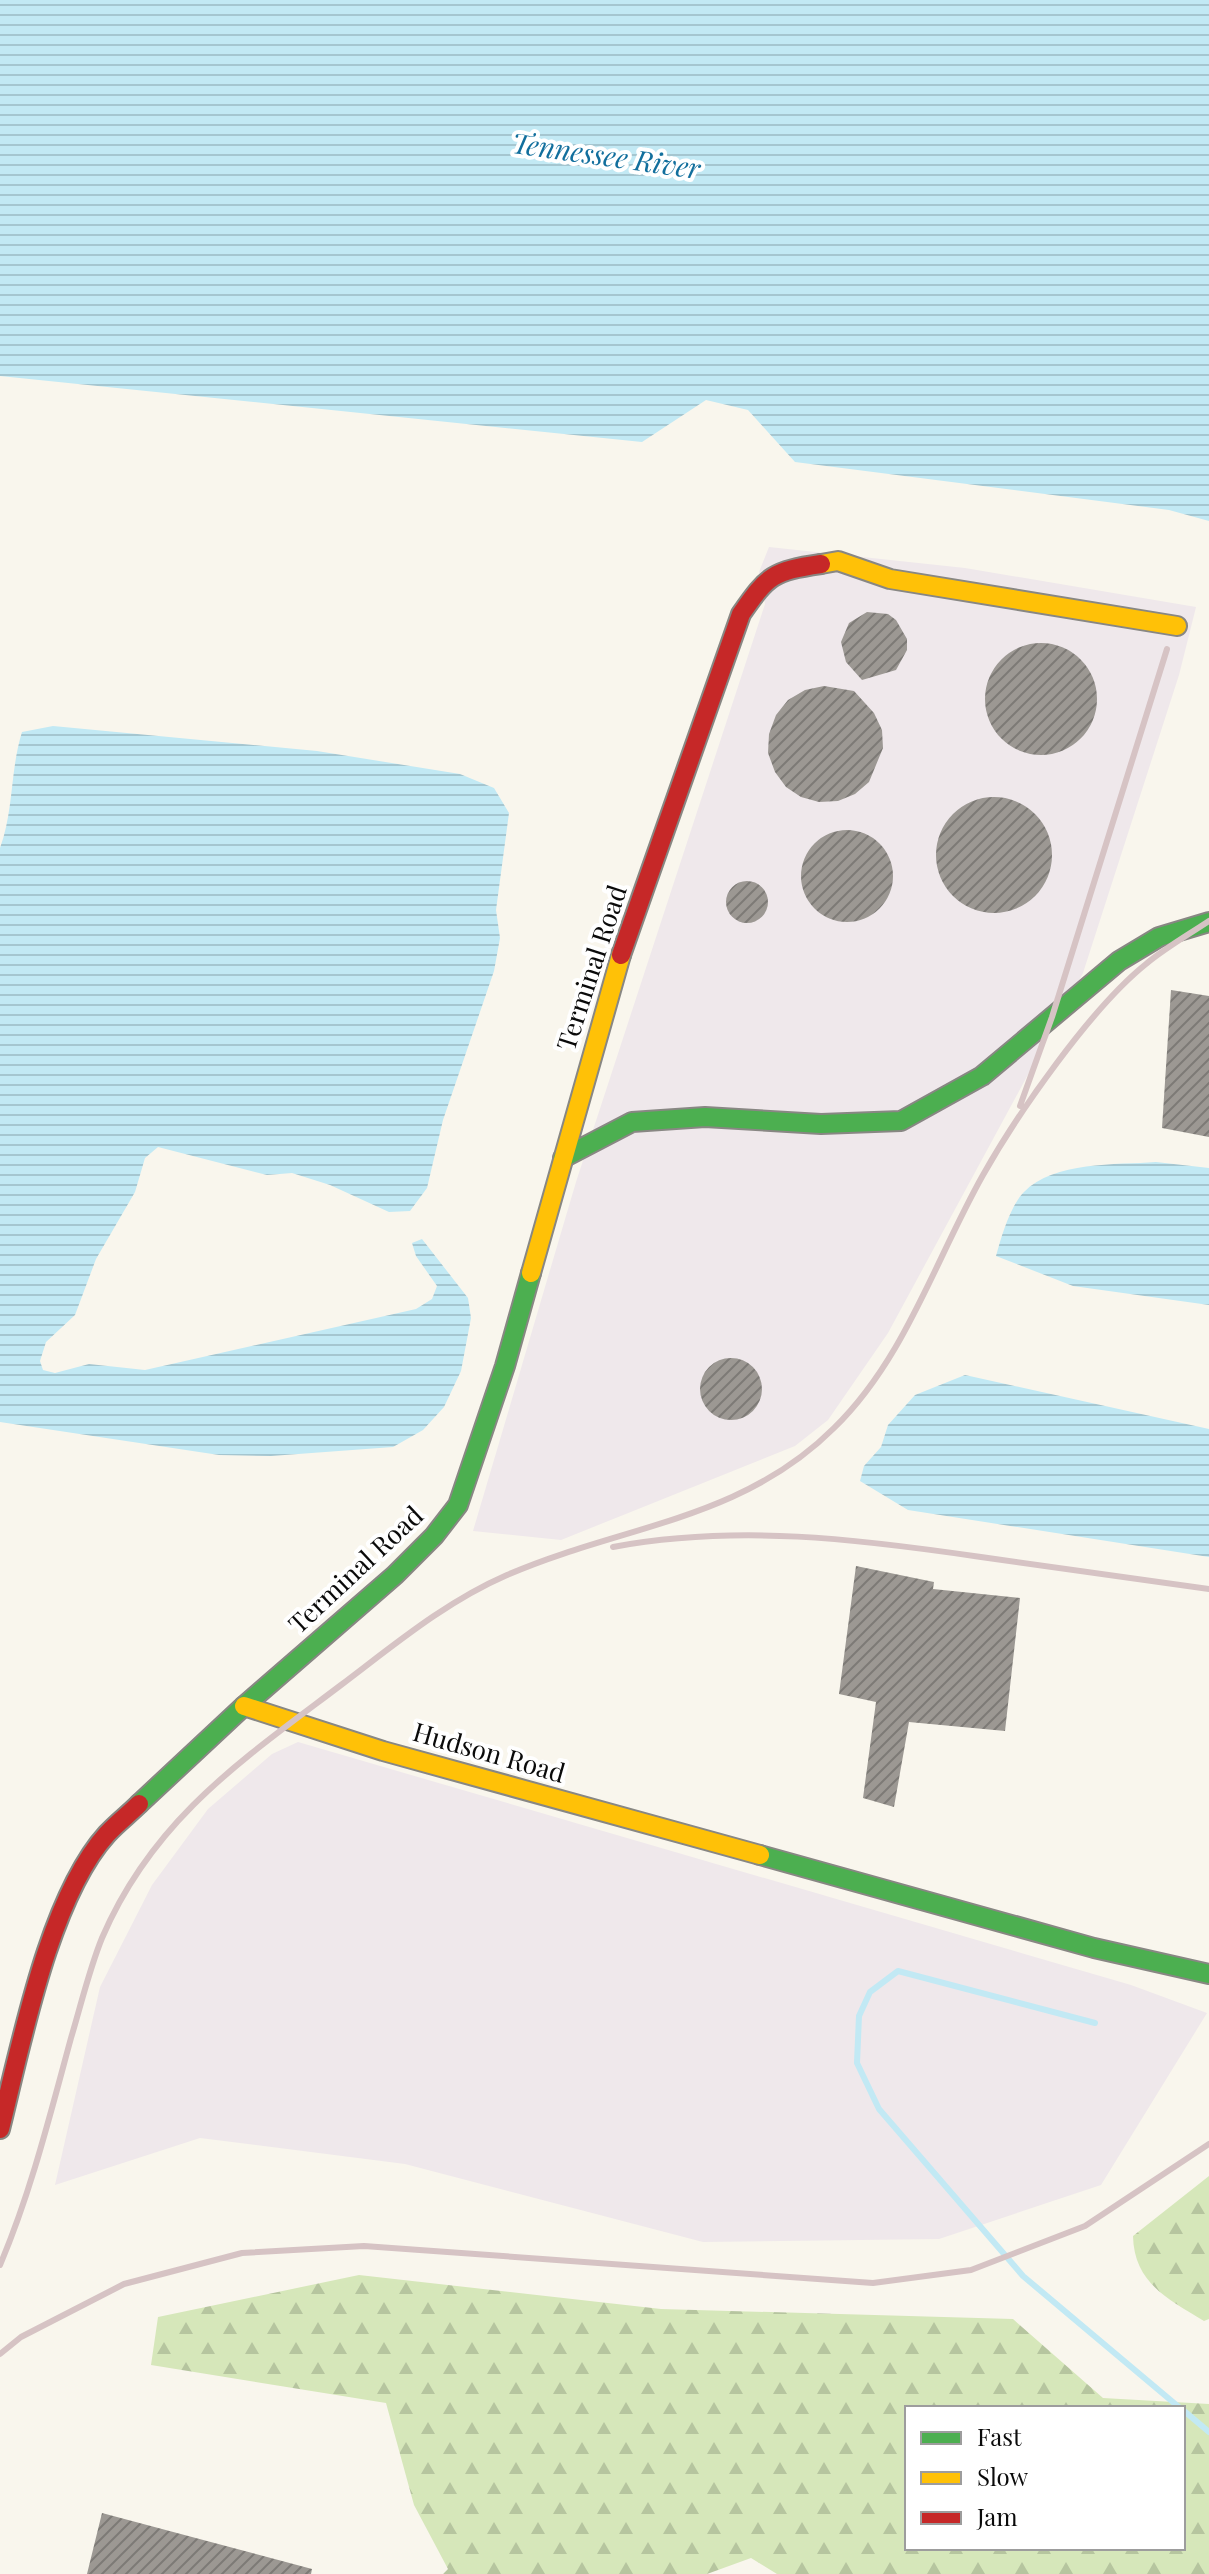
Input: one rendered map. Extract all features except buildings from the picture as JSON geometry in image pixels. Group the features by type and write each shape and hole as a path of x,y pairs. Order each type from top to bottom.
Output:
{"street":[{"name":"Terminal Road","path":"244,1706 395,1575 434,1536 458,1505 505,1366 620,957 741,614 764,581 793,568 838,561 890,579 1177,626"},
{"path":"563,1158 632,1122 705,1117 821,1124 901,1121 982,1076 1119,961 1159,937 1209,922"},
{"path":"0,2129 43,1963 89,1859 133,1806 244,1706"},
{"name":"Hudson Road","path":"244,1706 413,1759 1094,1948 1209,1974"}],"shaded area":[{"path":"769,547 965,568 1196,607 1179,675 1083,973 888,1333 828,1420 795,1446 561,1540 473,1531 576,1182 765,604 759,572"},
{"path":"298,1742 1131,1985 1207,2013 1101,2185 939,2239 703,2242 405,2164 200,2138 55,2185 100,1987 152,1885 208,1809 272,1754"}],"green space":[{"path":"1209,2176 1209,2319 1204,2321 1166,2297 1146,2278 1139,2266 1133,2236"},
{"path":"359,2275 661,2309 1013,2319 1103,2398 1209,2404 1209,2574 777,2574 751,2558 707,2574 443,2574 448,2569 414,2505 386,2403 151,2365 158,2317"}],"water":[{"name":"Tennessee River","path":"0,0 1209,0 1209,521 1169,510 795,462 748,410 706,400 642,442 0,376"},
{"path":"53,726 317,751 460,774 494,788 509,813 496,910 500,938 494,971 443,1120 427,1188 410,1211 389,1212 330,1185 292,1173 267,1175 158,1147 145,1158 135,1192 96,1259 75,1315 46,1342 40,1361 43,1370 55,1373 89,1364 145,1370 416,1309 432,1299 437,1286 416,1256 412,1243 422,1239 468,1298 471,1318 461,1371 444,1407 423,1430 393,1447 271,1456 219,1455 0,1422 0,848 8,819 22,732"},
{"path":"1156,1162 1209,1168 1209,1305 1073,1286 996,1256 1014,1205 1037,1182 1086,1166"},
{"path":"965,1375 1209,1429 1209,1557 908,1510 860,1481 864,1466 881,1447 888,1425 915,1395"}],"waterway":[{"path":"1095,2023 898,1971 870,1992 859,2016 857,2063 879,2109 1023,2276 1178,2406"},
{"path":"1185,2412 1209,2432"}],"railway":[{"path":"1020,1106 1052,1017 1167,649"},
{"path":"0,2265 31,2181 102,1938 123,1896 174,1825 269,1739 400,1640 462,1598 550,1558 720,1502 760,1483 798,1459 834,1428 859,1401 900,1340 983,1175 1057,1063 1125,983 1161,952 1209,921"},
{"path":"613,1547 706,1536 843,1540 1209,1589"},
{"path":"0,2354 21,2337 124,2284 242,2253 364,2246 873,2283 971,2270 1085,2226 1209,2144"}],"traffic: fast":[{"path":"563,1158 632,1122 705,1117 821,1124 901,1121 982,1076 1119,961 1159,937 1209,922"},
{"path":"139,1804 244,1706 395,1575 434,1536 458,1505 505,1366 531,1273"},
{"path":"760,1855 1094,1948 1209,1974"}],"traffic: slow":[{"path":"821,564 838,561 890,579 1177,626"},
{"path":"531,1273 621,955"},
{"path":"244,1706 383,1751 760,1855"}],"traffic: jam":[{"path":"621,955 741,614 773,577 792,569 821,564"},
{"path":"0,2129 40,1974 69,1895 107,1834 139,1804"}]}
